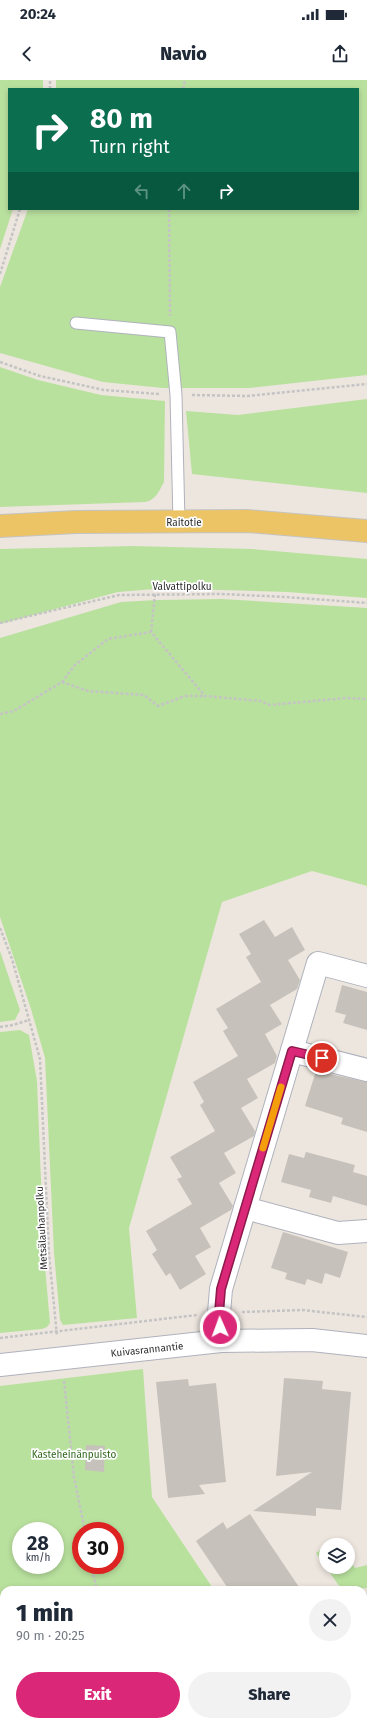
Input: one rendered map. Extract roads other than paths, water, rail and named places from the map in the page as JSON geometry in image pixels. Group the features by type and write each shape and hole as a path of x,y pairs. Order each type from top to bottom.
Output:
{"main road":[{"name":"Raitotie","path":"0,526 76,522 247,522 367,531"}],"street":[{"path":"221,1341 219,1313 221,1289 318,963 367,976"},
{"path":"292,1051 367,1070"},
{"path":"245,1208 338,1233 367,1231"},
{"name":"Kuivasrannantie","path":"0,1365 221,1341 312,1340 367,1346"}],"lane":[{"path":"76,323 170,332 176,395 180,522"}],"park label":[{"name":"Kasteheinänpuisto","path":"74,1454"}]}
